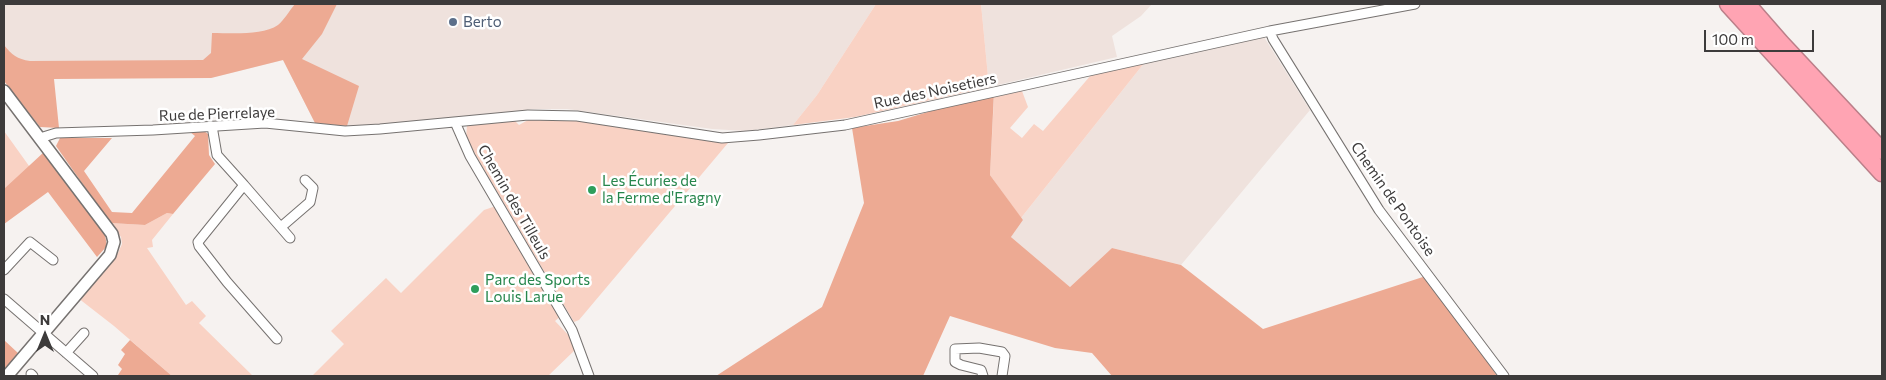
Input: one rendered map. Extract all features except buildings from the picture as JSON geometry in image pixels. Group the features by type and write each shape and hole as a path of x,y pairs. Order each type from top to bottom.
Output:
{"highway":[{"path":"1728,4 1882,173"},
{"path":"1747,4 1882,151"}],"street":[{"name":"Rue des Noisetiers","path":"455,122 528,115 577,116 722,138 845,125 1270,31 1415,4"},
{"name":"Chemin de Pontoise","path":"1270,31 1273,39 1379,210 1504,376"},
{"path":"4,91 112,234 114,242 110,255 7,376"},
{"name":"Rue de Pierrelaye","path":"40,138 56,133 266,123 345,131 455,122"},
{"name":"Chemin des Tilleuls","path":"455,122 470,156 572,330 589,376"},
{"path":"212,126 217,155 290,238"},
{"path":"281,227 310,202 313,188 305,180"},
{"path":"244,185 200,238 199,246 277,340"},
{"path":"4,270 30,242 53,260"},
{"path":"4,299 87,374"},
{"path":"66,354 84,333"},
{"path":"983,376 982,370 955,362 955,349 979,348 1002,352 1005,356 1002,376"}],"shaded area":[{"path":"4,4 876,4 817,95 793,125 746,131 712,129 567,109 532,109 358,127 315,123 283,60 211,78 4,78"},
{"path":"295,4 337,4 322,34 302,59 359,86 347,126 315,123 283,60 211,78 54,79 59,128 40,127 4,81 4,45 15,56 30,61 203,60 211,53 212,33 246,33 271,29 280,23"},
{"path":"876,4 981,4 989,87 855,117 793,125 817,95"},
{"path":"981,4 1152,4 1141,16 1112,36 1117,57 989,87"},
{"path":"1264,37 1310,110 1181,265 1112,248 1070,287 1011,237 1023,220 1021,218 1145,62"},
{"path":"1145,62 1021,218 990,175 994,97 1022,91 1028,107 1010,128 1022,138 1034,124 1043,131 1091,75"},
{"path":"994,92 990,175 1023,220 1011,237 1070,287 1112,248 1181,265 1263,329 1429,275 1497,376 1112,376 1092,353 1055,348 950,316 923,376 716,376 822,307 864,203 852,128 898,121"},
{"name":"Les Écuries de la Ferme d'Eragny","path":"575,118 728,143 579,320 574,322 466,139 467,125 515,121 519,125 528,120"},
{"path":"4,131 47,191 4,224"},
{"path":"204,131 208,134 209,155 215,164 173,214 167,213 145,225 110,223 56,146 60,138 112,138 84,171 112,212 132,213 195,136 190,132"},
{"path":"44,152 105,235 107,246 97,257 48,192 4,224 4,189"},
{"name":"Parc des Sports Louis Larue","path":"496,206 561,316 555,321 575,342 576,349 548,376 312,376 344,344 331,331 386,278 401,293 484,210"},
{"path":"167,213 173,214 152,240 153,247 147,248 186,305 192,301 206,316 199,323 253,376 172,376 78,298 118,253 122,244 121,237 110,223 145,225"},
{"path":"4,340 18,353 4,370"},
{"path":"130,340 172,376 119,376 122,369 118,365 125,354 121,350"}],"place":[{"name":"Berto","path":"453,22"},
{"name":"Les Écuries de la Ferme d'Eragny","path":"592,190"},
{"name":"Parc des Sports Louis Larue","path":"475,289"}]}
